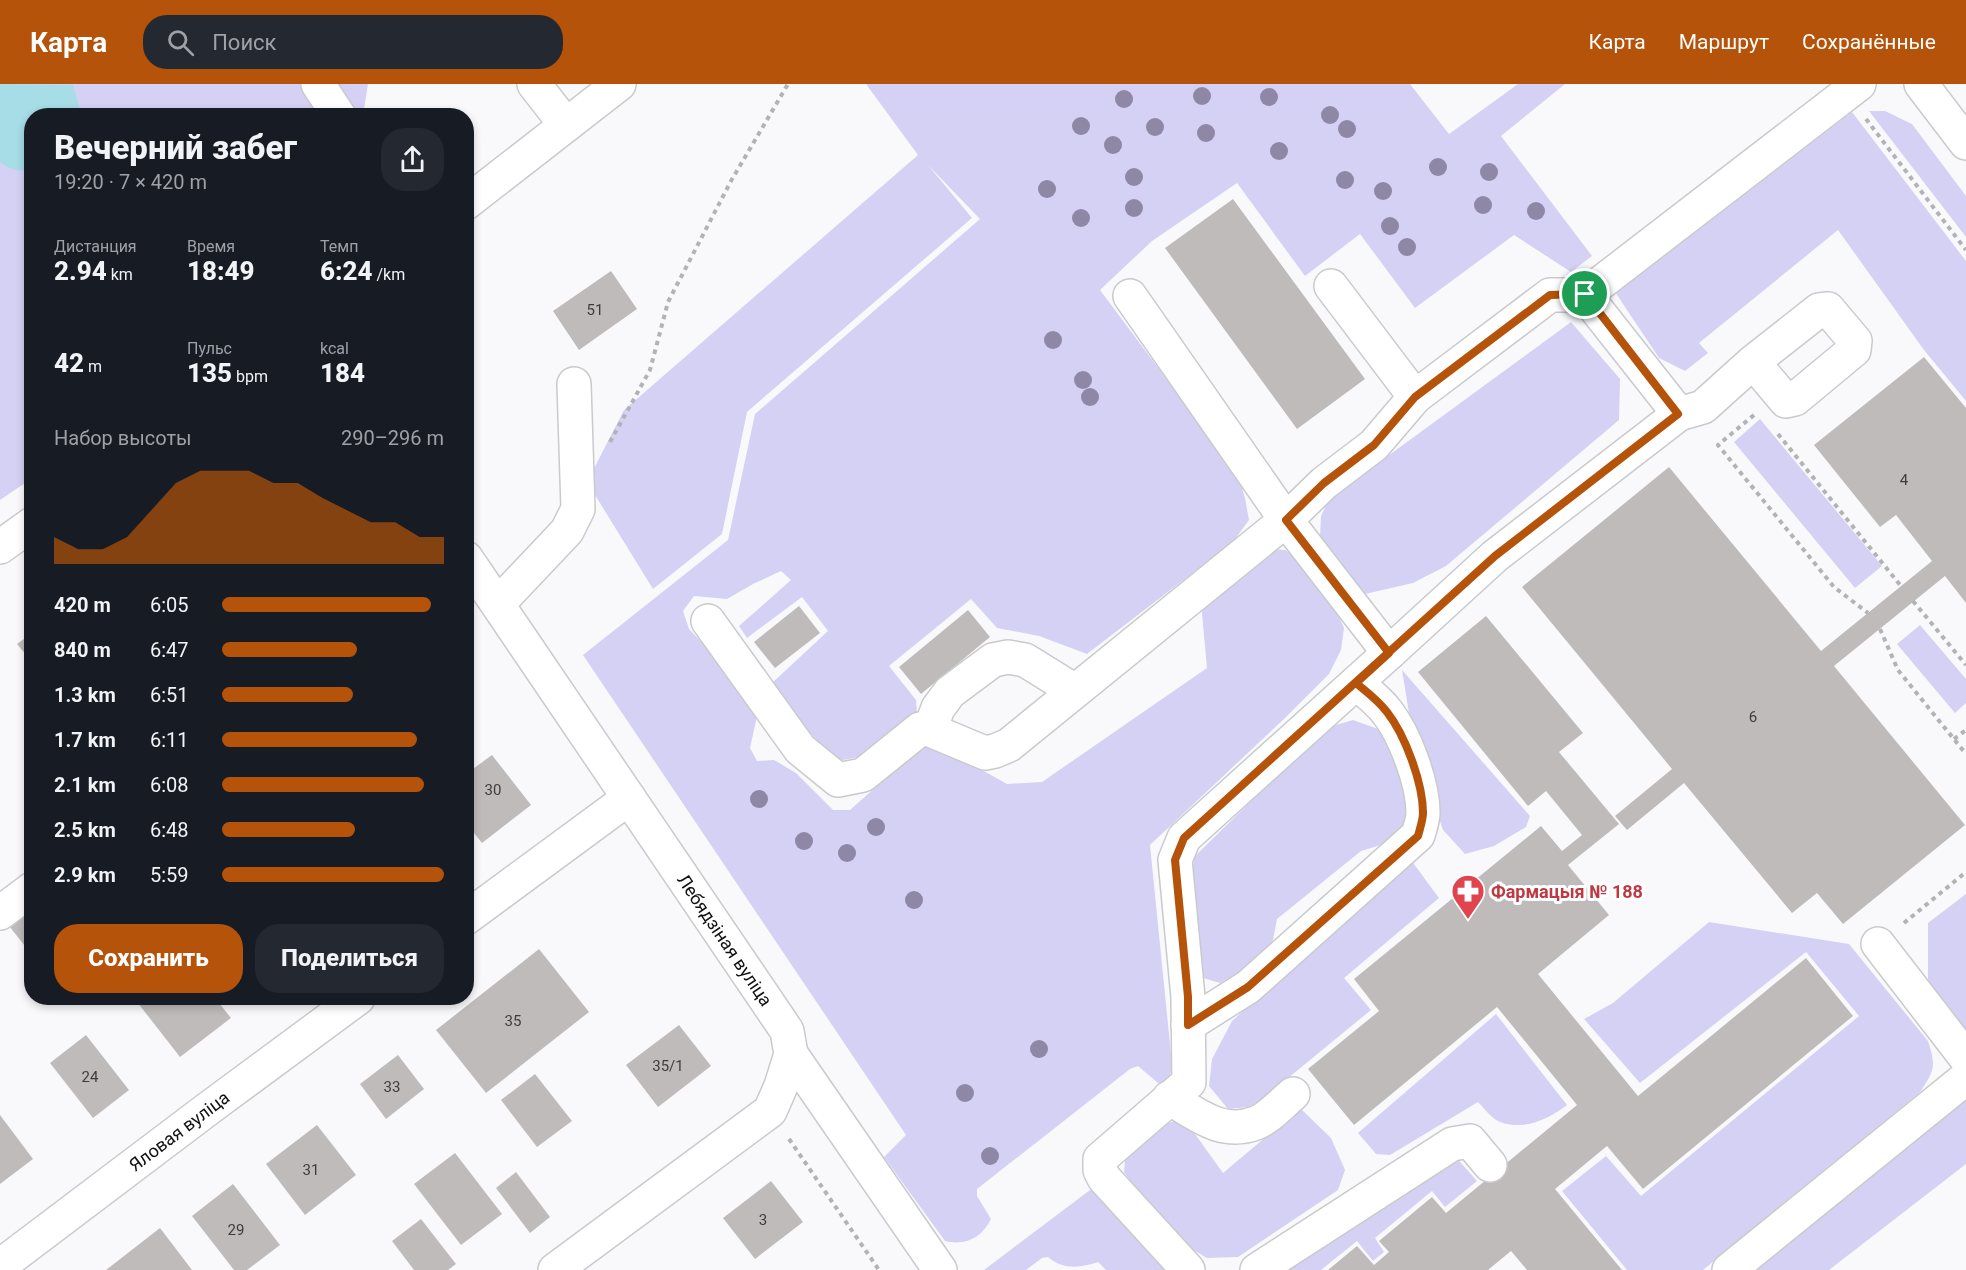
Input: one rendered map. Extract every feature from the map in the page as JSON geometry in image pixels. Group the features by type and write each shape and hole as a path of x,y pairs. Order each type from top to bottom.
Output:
{"street":[{"path":"318,84 334,108"},
{"path":"534,84 566,125"},
{"path":"474,197 619,84"},
{"path":"1921,84 1966,142"},
{"path":"708,621 800,748 837,780 863,775 920,729 930,730 985,753 1009,745 1286,520 1324,483 1374,445 1415,397 1550,295 1585,294 1853,89"},
{"path":"1331,286 1415,397"},
{"path":"1585,294 1678,414"},
{"path":"1130,296 1286,520 1389,653"},
{"path":"1188,1270 1104,1178 1100,1170 1100,1159 1189,1082 1188,997 1175,860 1184,838 1495,556 1678,414 1702,407 1744,371"},
{"path":"498,604 567,531 578,508 574,384"},
{"path":"0,547 24,530"},
{"name":"Лебядзіная вуліца","path":"474,571 787,1031 791,1054"},
{"path":"930,730 938,708 950,692 993,660 1008,657 1025,660 1075,691"},
{"path":"1188,1025 1248,987 1418,836 1424,814 1419,784 1406,746 1388,713 1375,698 1356,683"},
{"path":"474,912 628,798"},
{"path":"0,913 24,896"},
{"path":"1878,944 1966,1058"},
{"name":"Яловая вуліца","path":"0,1266 349,1005"},
{"path":"555,1270 770,1111 791,1054"},
{"path":"791,1054 940,1270"},
{"path":"1729,1270 1966,1078"},
{"path":"1169,1098 1205,1119 1231,1129 1258,1123 1293,1094"},
{"path":"1257,1270 1452,1144 1470,1142 1490,1165"}],"path":[{"path":"577,484 595,469 650,370 668,302 731,181 788,84"},
{"path":"1853,89 1966,250"},
{"path":"1744,371 1759,411 1718,445 1834,587 1868,613"},
{"path":"1774,429 1901,586"},
{"path":"1913,601 1966,665"},
{"path":"1880,629 1898,670 1966,753"},
{"path":"1954,739 1966,730"},
{"path":"1878,944 1966,872"},
{"path":"770,1111 879,1270"}],"shaded area":[{"path":"0,84 368,84 364,108 24,108 24,484 0,500"},
{"path":"0,84 73,85 79,108 24,108 24,171 15,170 0,162"},
{"path":"866,84 1410,84 1449,134 1518,84 1565,84 1501,136 1592,256 1571,272 1514,235 1415,308 1360,234 1305,276 1237,183 1152,241 1100,290 1238,475 1249,520 1233,542 1087,654 1039,636 997,628 971,599 889,666 916,700 917,712 864,756 838,761 809,732 772,683 828,631 802,597 747,638 739,626 791,580 781,571 727,599 694,596 683,611 689,629 725,667 757,716 750,748 757,761 774,760 796,773 833,810 850,810 921,747 942,745 1007,784 1042,782 1207,668 1201,602 1272,549 1285,550 1300,558 1336,610 1344,628 1341,650 1329,674 1150,845 1171,1054 1171,1072 1167,1082 1158,1083 1138,1066 1130,1069 977,1189 977,1196 991,1219 978,1236 959,1242 945,1241 884,1157 906,1135 583,655 728,540 755,414 980,219 928,165 972,218 747,412 722,534 653,589 587,482 624,410 918,155"},
{"path":"1869,111 1885,111 1912,124 1966,196 1966,237"},
{"path":"1852,112 1966,261 1966,401 1924,350 1838,230 1699,343 1708,353 1685,371 1659,358 1615,292"},
{"path":"1571,322 1620,379 1619,420 1446,566 1413,583 1365,594 1347,580 1320,537 1321,516 1329,499"},
{"path":"1760,419 1882,566 1855,588 1734,442"},
{"path":"1920,625 1966,679 1966,703 1955,713 1897,644"},
{"path":"1402,670 1530,816 1526,827 1494,846 1465,854 1443,830 1414,744"},
{"path":"1353,720 1378,729 1402,763 1413,810 1404,827 1381,845 1361,851 1277,919 1273,940 1249,967 1220,983 1203,978 1194,958 1191,897 1194,857 1326,728"},
{"path":"1411,860 1439,898 1344,978 1371,1010 1271,1092 1249,1107 1228,1109 1209,1086 1212,1059 1232,1021"},
{"path":"1966,894 1966,1030 1928,981 1928,923"},
{"path":"1709,922 1849,944 1928,1041 1933,1068 1920,1092 1703,1270 1627,1270 1562,1191 1606,1156 1641,1196 1859,1016 1806,952 1640,1083 1584,1019 1613,1003"},
{"path":"1496,1014 1567,1105 1544,1119 1518,1125 1497,1121 1478,1102 1390,1155 1376,1154 1358,1133"},
{"path":"1966,1099 1966,1164 1829,1270 1754,1270"},
{"path":"1300,1108 1331,1138 1345,1170 1338,1190 1238,1257 1207,1258 1182,1243 1124,1172 1126,1149 1152,1129 1174,1121 1195,1134 1223,1173"},
{"path":"1454,1155 1477,1181 1445,1207 1432,1191 1375,1238 1384,1252 1373,1261 1357,1241 1321,1270 1262,1270"},
{"path":"1090,1190 1098,1194 1166,1270 1106,1270 1098,1262 1072,1267 1060,1264 1048,1257 1042,1258 1026,1270 984,1270"}],"building":[{"path":"1233,199 1365,379 1297,429 1165,248"},
{"path":"611,271 637,309 579,350 553,311"},
{"path":"1924,357 1966,408 1966,603 1945,576 1834,666 1965,825 1843,924 1817,893 1792,913 1684,783 1627,830 1615,816 1672,769 1522,587 1669,467 1821,651 1932,561 1896,515 1880,527 1814,445"},
{"path":"799,606 820,633 775,668 754,642"},
{"path":"968,610 990,637 921,694 899,667"},
{"path":"1486,616 1583,733 1559,752 1619,824 1568,865 1609,915 1538,974 1638,1096 1806,958 1853,1016 1643,1189 1607,1146 1555,1189 1622,1270 1527,1270 1511,1251 1488,1270 1328,1270 1357,1246 1374,1265 1389,1252 1379,1241 1432,1197 1446,1213 1577,1105 1497,1007 1354,1125 1308,1069 1379,1011 1354,979 1541,826 1562,851 1582,835 1546,791 1528,806 1418,672"},
{"path":"24,639 24,652 17,644"},
{"path":"492,755 531,805 482,843 474,833 474,768"},
{"path":"24,901 24,945 2,917"},
{"path":"539,949 589,1012 486,1093 436,1030 468,1005 474,1005 474,1000"},
{"path":"139,1005 221,1005 231,1018 180,1057"},
{"path":"679,1025 711,1066 658,1107 626,1065"},
{"path":"86,1035 129,1090 93,1118 50,1063"},
{"path":"398,1055 424,1089 386,1119 360,1084"},
{"path":"535,1074 572,1121 537,1147 501,1100"},
{"path":"0,1115 33,1159 0,1184"},
{"path":"317,1125 356,1175 305,1215 266,1164"},
{"path":"455,1153 502,1214 461,1245 414,1184"},
{"path":"516,1172 550,1217 530,1233 496,1188"},
{"path":"771,1181 803,1222 755,1259 723,1218"},
{"path":"233,1184 280,1245 247,1270 234,1270 192,1216"},
{"path":"421,1219 456,1264 448,1270 414,1270 392,1241"},
{"path":"160,1228 192,1270 106,1270"}],"place":[{"name":"Фармацыя № 188","path":"1468,920"}],"route":[{"path":"1585,294 1550,295 1415,397 1374,445 1324,483 1286,520 1389,653 1356,683 1375,698 1388,713 1406,746 1419,784 1424,814 1418,836 1248,987 1188,1025 1188,997 1175,860 1184,838 1356,683 1389,653 1495,556 1678,414 1585,294"}]}
